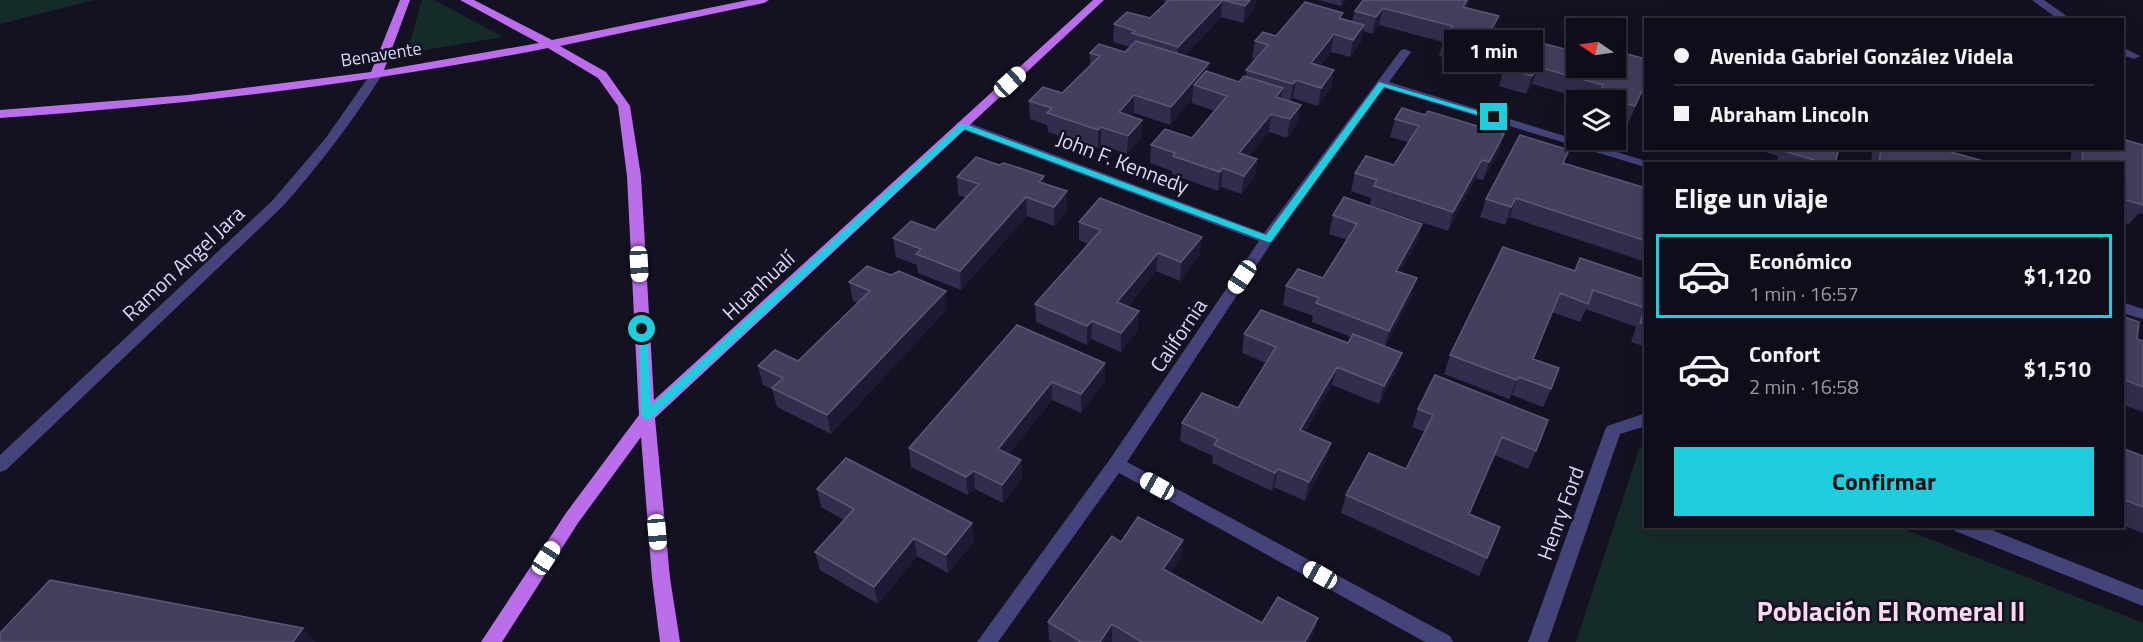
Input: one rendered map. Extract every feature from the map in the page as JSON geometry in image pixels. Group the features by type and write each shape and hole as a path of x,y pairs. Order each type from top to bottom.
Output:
{"main road":[{"path":"376,75 405,0"},
{"path":"465,0 602,75 624,106 634,176 646,416 661,578 670,642"},
{"name":"Benavente","path":"0,114 94,108 376,75 549,44 764,0"},
{"name":"Huanhualí","path":"491,642 572,518 646,416 1099,0"}],"street":[{"path":"2037,0 2064,18"},
{"name":"California","path":"987,642 1116,464 1268,239 1405,52"},
{"name":"Ramon Angel Jara","path":"0,465 293,187 337,135 376,75"},
{"path":"1382,84 1644,162"},
{"name":"John F. Kennedy","path":"962,125 1268,239"},
{"path":"2124,308 2143,314"},
{"name":"Henry Ford","path":"1538,642 1613,430 1644,420"},
{"path":"1116,464 1443,642"},
{"path":"1966,528 2143,598"}],"green space":[{"path":"0,0 94,0 0,24"},
{"path":"422,0 434,0 504,37 407,53"},
{"path":"1644,444 1644,528 1902,528 2143,623 2143,642 1576,642 1639,449"}],"building":[{"path":"1169,0 1223,0 1178,47 1132,33 1135,31 1114,24 1127,12 1150,18"},
{"path":"1223,0 1250,0 1245,6"},
{"path":"1363,0 1467,0 1463,7 1499,16 1491,29 1509,34 1498,54 1444,38 1452,26 1383,8 1376,17 1355,11"},
{"path":"1305,2 1343,13 1339,18 1364,25 1353,40 1334,34 1311,63 1334,70 1321,88 1296,80 1293,84 1246,70 1268,45 1255,41 1263,32 1276,36"},
{"path":"1523,38 1566,49 1566,75 1538,67 1532,76 1504,68"},
{"path":"1136,41 1209,63 1171,107 1134,95 1119,112 1142,120 1128,136 1101,127 1098,130 1047,113 1052,108 1029,101 1043,87 1062,93 1100,56 1090,53 1099,44 1125,52"},
{"path":"1626,54 1644,58 1644,86 1635,106 1626,103 1626,90 1600,90 1603,85 1578,78 1626,78"},
{"path":"1206,71 1239,82 1244,76 1283,88 1276,97 1301,105 1290,119 1271,114 1239,153 1257,159 1244,176 1223,168 1220,172 1173,156 1175,153 1151,145 1165,129 1192,138 1227,96 1194,85"},
{"path":"1402,108 1425,115 1428,111 1504,134 1489,162 1482,160 1453,212 1374,186 1377,180 1355,173 1366,156 1394,165 1419,126 1395,119"},
{"path":"1520,135 1569,150 1563,163 1644,187 1644,240 1516,198 1511,207 1486,199"},
{"path":"2124,140 2143,145 2143,205 2124,200 2124,162 2082,162 2083,150 2124,150"},
{"path":"1838,150 1836,162 1820,162 1784,151"},
{"path":"1881,150 1944,150 1987,162 1879,162"},
{"path":"976,157 1044,176 1039,182 1067,191 1054,207 1026,197 960,271 916,254 921,249 893,238 911,221 935,230 979,184 957,177"},
{"path":"1344,197 1422,224 1396,271 1417,278 1389,331 1316,303 1319,298 1286,286 1298,269 1323,278 1357,224 1333,215"},
{"path":"1100,198 1202,237 1181,262 1158,253 1117,302 1139,311 1121,333 1092,321 1087,326 1035,304 1101,230 1079,222"},
{"path":"1503,247 1575,271 1580,258 1644,279 1644,308 1593,290 1588,304 1560,293 1533,359 1559,368 1551,389 1519,377 1517,380 1450,355"},
{"path":"867,266 891,275 899,271 946,291 827,415 772,388 783,378 758,366 775,350 798,361 870,291 849,282"},
{"path":"1261,310 1348,343 1353,334 1402,353 1384,386 1337,367 1300,430 1331,443 1309,482 1278,469 1275,473 1214,445 1218,439 1182,423 1202,393 1238,408 1276,347 1244,334"},
{"path":"1644,311 1644,324 1640,323"},
{"path":"2124,317 2139,322 2137,339 2143,341 2143,387 2124,379"},
{"path":"1017,325 1105,363 1081,394 1052,382 998,449 1021,460 1002,485 974,471 966,477 909,448"},
{"path":"1435,375 1548,420 1536,451 1502,437 1469,514 1500,527 1487,558 1346,495 1369,453 1406,469 1433,415 1418,409"},
{"path":"2124,449 2143,456 2143,507 2124,500"},
{"path":"846,458 972,523 946,555 914,538 874,587 815,552 854,509 817,489"},
{"path":"1138,517 1183,540 1163,569 1262,623 1278,597 1318,618 1305,642 1142,642 1112,624 1100,642 1081,642 1048,622 1112,536 1121,542"},
{"path":"50,580 303,628 293,642 0,642 0,633"}],"district":[{"name":"Población El Romeral II","path":"1891,610"}],"route":[{"path":"642,329 646,416 962,125 992,134 1268,239 1382,84 1494,117"}]}
